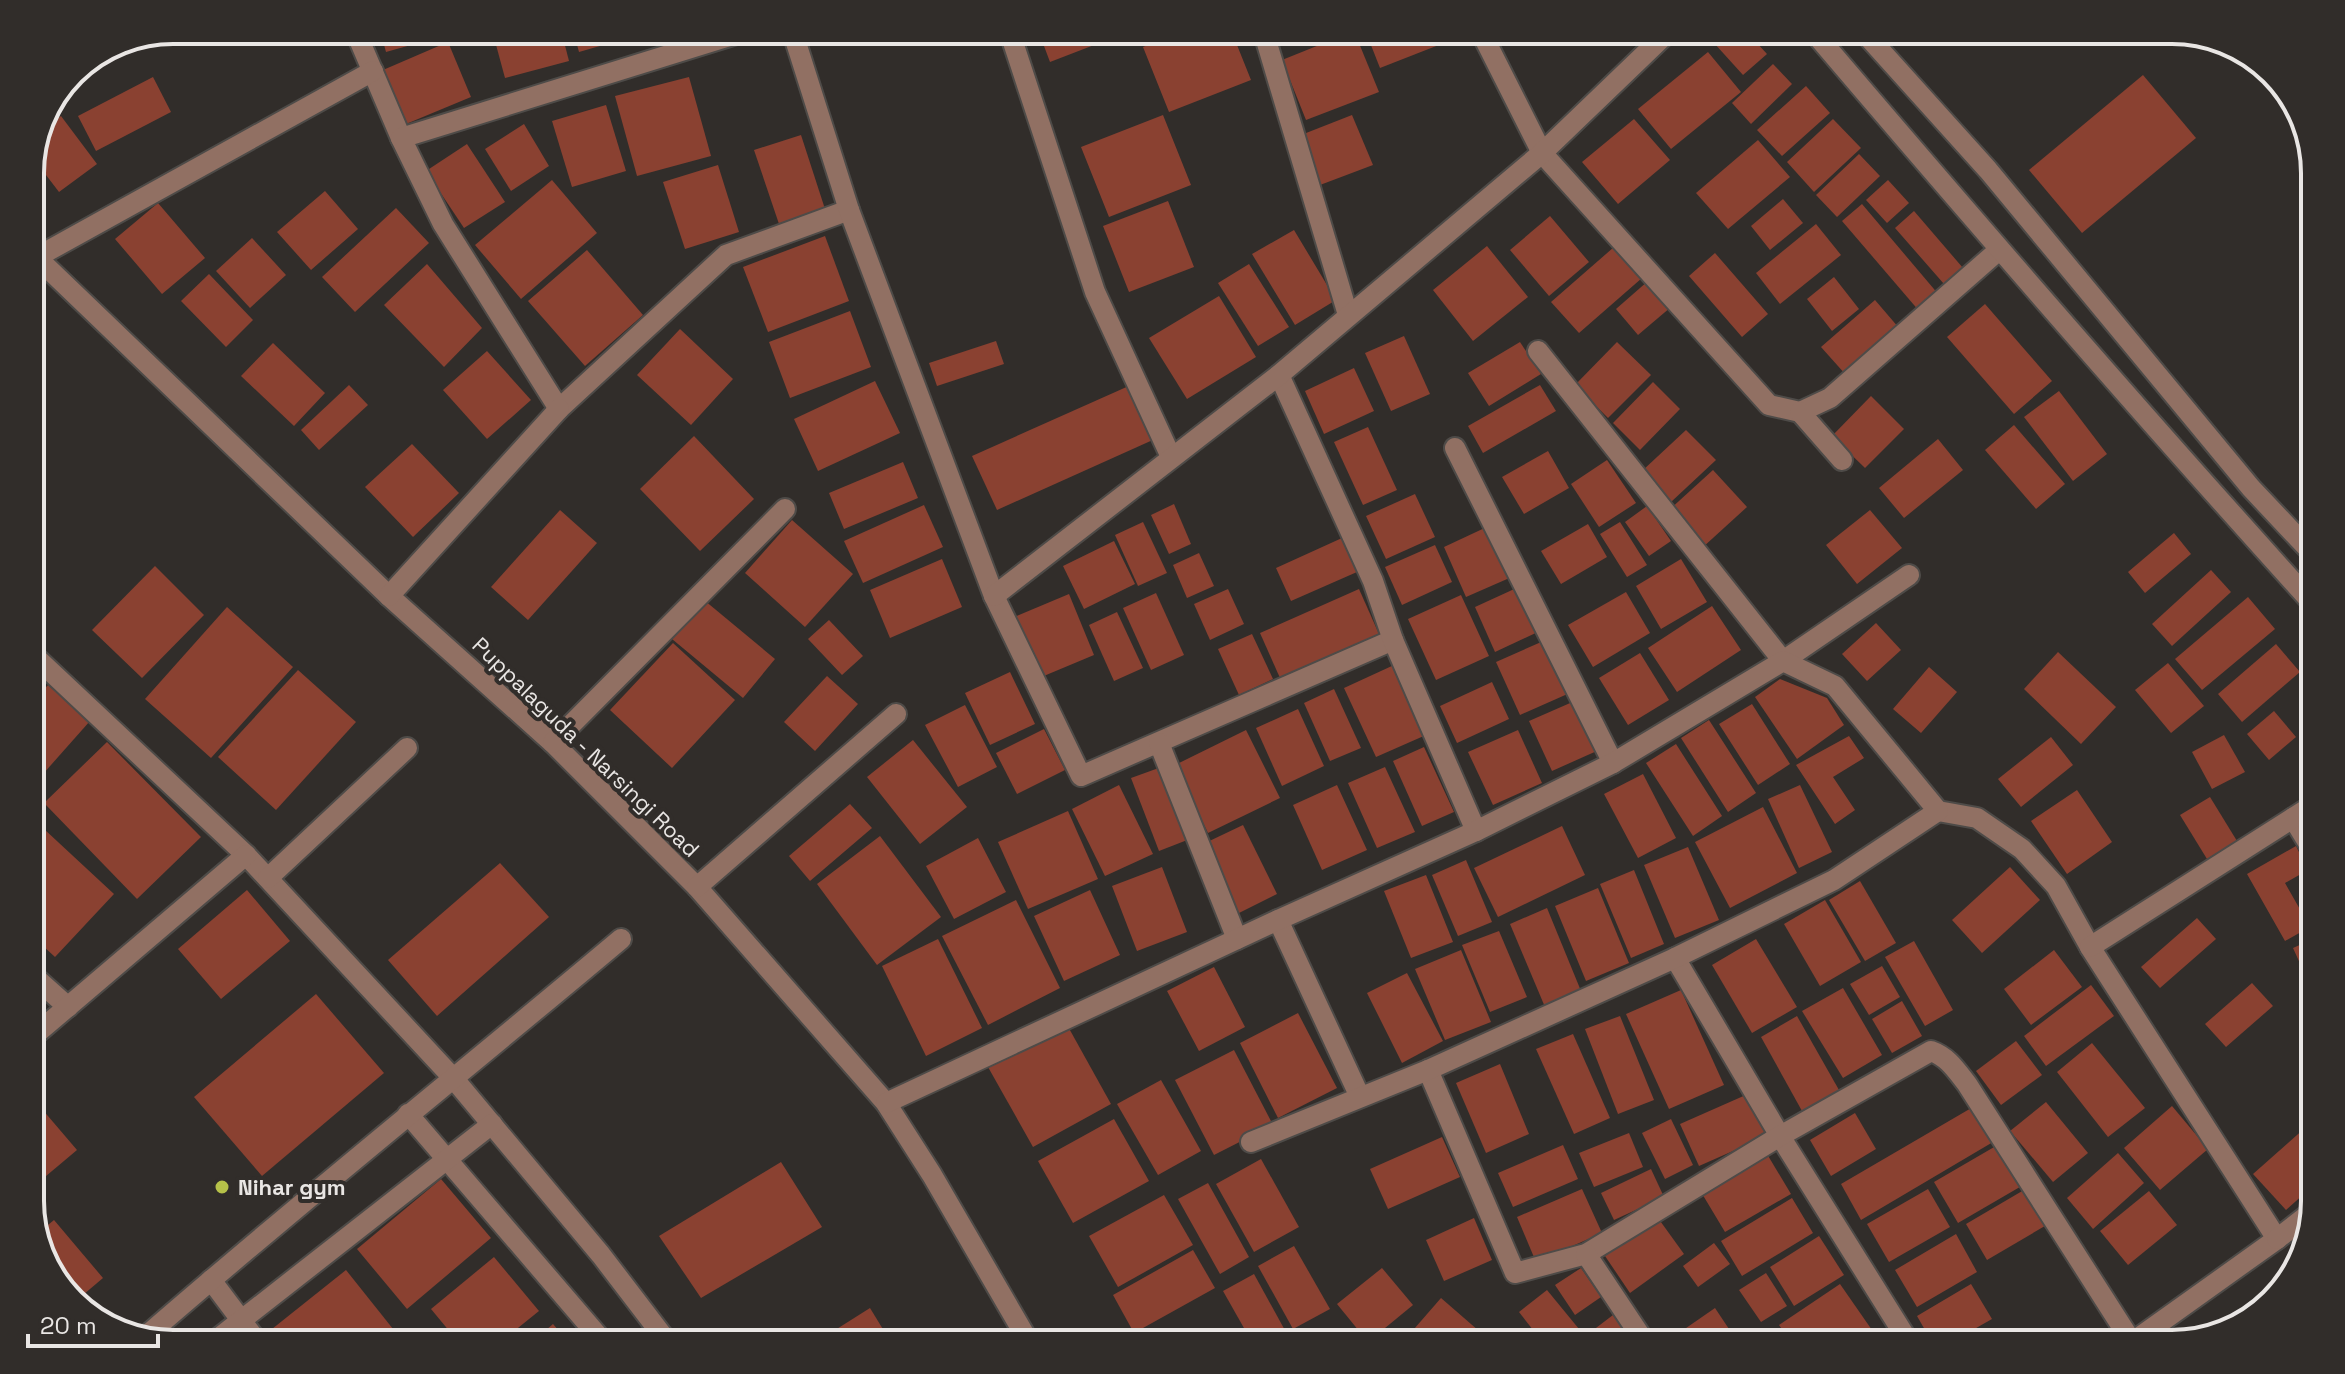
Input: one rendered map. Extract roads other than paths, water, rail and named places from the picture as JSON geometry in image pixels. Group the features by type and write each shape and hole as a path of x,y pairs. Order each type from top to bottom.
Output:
{"street":[{"path":"361,44 401,138 443,224 559,409"},
{"path":"401,138 704,44"},
{"path":"796,44 849,210 994,596 1081,776 1393,640"},
{"path":"1014,44 1095,292 1171,457"},
{"path":"1267,44 1348,315"},
{"path":"1487,44 1542,153 1769,405 1800,412 1842,460"},
{"path":"994,596 1279,375 1542,153 1655,44"},
{"path":"1824,44 1999,250 2301,591"},
{"path":"1875,44 1988,170 2251,488 2301,541"},
{"path":"44,248 373,71"},
{"path":"389,596 559,409 726,255 849,210"},
{"path":"1800,412 1830,398 1999,250"},
{"name":"Puppalaguda - Narsingi Road","path":"44,265 389,596 553,743 697,887 886,1103 932,1175 1022,1330"},
{"path":"1538,351 1783,661 1835,686 1938,811 1977,818 2022,849 2056,886 2090,947 2277,1239"},
{"path":"1279,375 1373,581 1393,640 1476,831"},
{"path":"1455,448 1613,763"},
{"path":"553,743 785,509"},
{"path":"886,1103 1476,831 1613,763 1783,661 1909,575"},
{"path":"44,665 246,855 454,1079 601,1255 658,1330"},
{"path":"697,887 896,714"},
{"path":"1159,743 1237,939"},
{"path":"268,878 407,748"},
{"path":"1251,1142 1428,1070 1675,958 1834,880 1938,811"},
{"path":"2090,947 2301,813"},
{"path":"2293,818 2301,831"},
{"path":"44,1027 246,855"},
{"path":"1278,920 1360,1097"},
{"path":"155,1329 621,939"},
{"path":"1675,958 1780,1136 1901,1330"},
{"path":"44,986 68,1007"},
{"path":"1428,1070 1515,1273 1586,1254 1780,1136 1931,1051 1951,1063 1967,1084 2123,1330"},
{"path":"408,1114 593,1330"},
{"path":"227,1330 492,1124"},
{"path":"2151,1330 2299,1222"},
{"path":"1586,1254 1637,1330"},
{"path":"211,1280 248,1330"}],"place":[{"name":"Nihar gym","path":"222,1187"}]}
